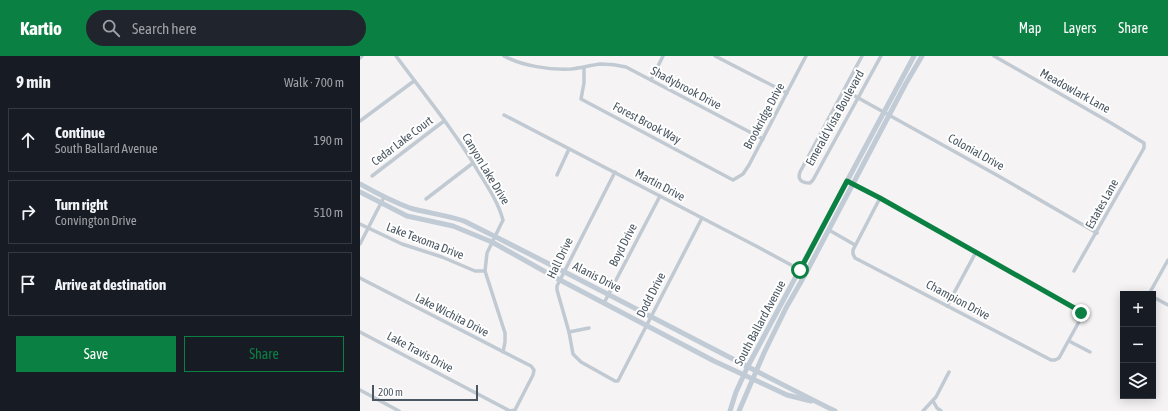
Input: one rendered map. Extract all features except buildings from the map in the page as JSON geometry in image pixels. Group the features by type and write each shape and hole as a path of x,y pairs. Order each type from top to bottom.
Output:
{"main road":[{"name":"South Ballard Avenue","path":"730,411 748,366 914,56"},
{"name":"South Ballard Avenue","path":"739,411 786,308 922,56"},
{"name":"Alanis Drive","path":"360,184 384,197 411,208 464,221 836,411"},
{"name":"Alanis Drive","path":"360,192 407,216 453,226 492,242 647,326 744,375 787,396 819,403"}],"street":[{"name":"Canyon Lake Drive","path":"396,56 473,163 500,208 503,220 494,236 486,258 485,271 505,332 503,352"},
{"name":"Shadybrook Drive","path":"504,56 523,63 554,69 584,68 602,64 626,67 762,139"},
{"path":"651,80 663,56"},
{"path":"715,56 787,93"},
{"name":"Brookridge Drive","path":"733,180 743,174 806,56"},
{"name":"Emerald Vista Boulevard","path":"862,56 798,176 801,181 805,183 810,183 813,180 881,56"},
{"name":"Meadowlark Lane","path":"994,56 1111,123 1145,145"},
{"name":"Forest Brook Way","path":"584,68 584,83 581,99 733,180"},
{"path":"360,121 414,81"},
{"name":"Colonial Drive","path":"844,90 884,111 1097,233"},
{"name":"Martin Drive","path":"504,115 806,273"},
{"name":"Cedar Lake Court","path":"372,176 444,121"},
{"name":"Estates Lane","path":"1074,272 1145,145"},
{"path":"557,175 569,149"},
{"path":"426,200 473,163"},
{"name":"Hall Drive","path":"615,172 560,280 557,290 569,332 572,350 577,358 581,362 615,381 618,381"},
{"path":"847,181 880,198 1078,310 1081,313 1081,318 1069,341 1090,352"},
{"name":"Boyd Drive","path":"604,303 660,196"},
{"path":"360,244 384,197"},
{"path":"829,230 856,244 880,198"},
{"name":"Dodd Drive","path":"618,381 702,218"},
{"name":"Lake Texoma Drive","path":"360,224 402,244 442,257 475,271 485,271"},
{"name":"Champion Drive","path":"856,244 853,250 855,258 1052,360 1059,358 1069,341"},
{"path":"947,306 976,252"},
{"path":"1151,291 1168,260"},
{"name":"Lake Wichita Drive","path":"360,278 531,366 534,370 533,375 517,408 513,411"},
{"path":"1156,299 1168,305"},
{"path":"569,332 590,328"},
{"name":"Lake Travis Drive","path":"360,332 510,411 513,411"},
{"path":"923,411 933,401 948,372"},
{"path":"360,390 399,411"},
{"path":"933,401 937,408 941,411"},
{"path":"388,411 390,406"}],"route":[{"path":"800,270 847,181 880,198 1081,313"}]}
